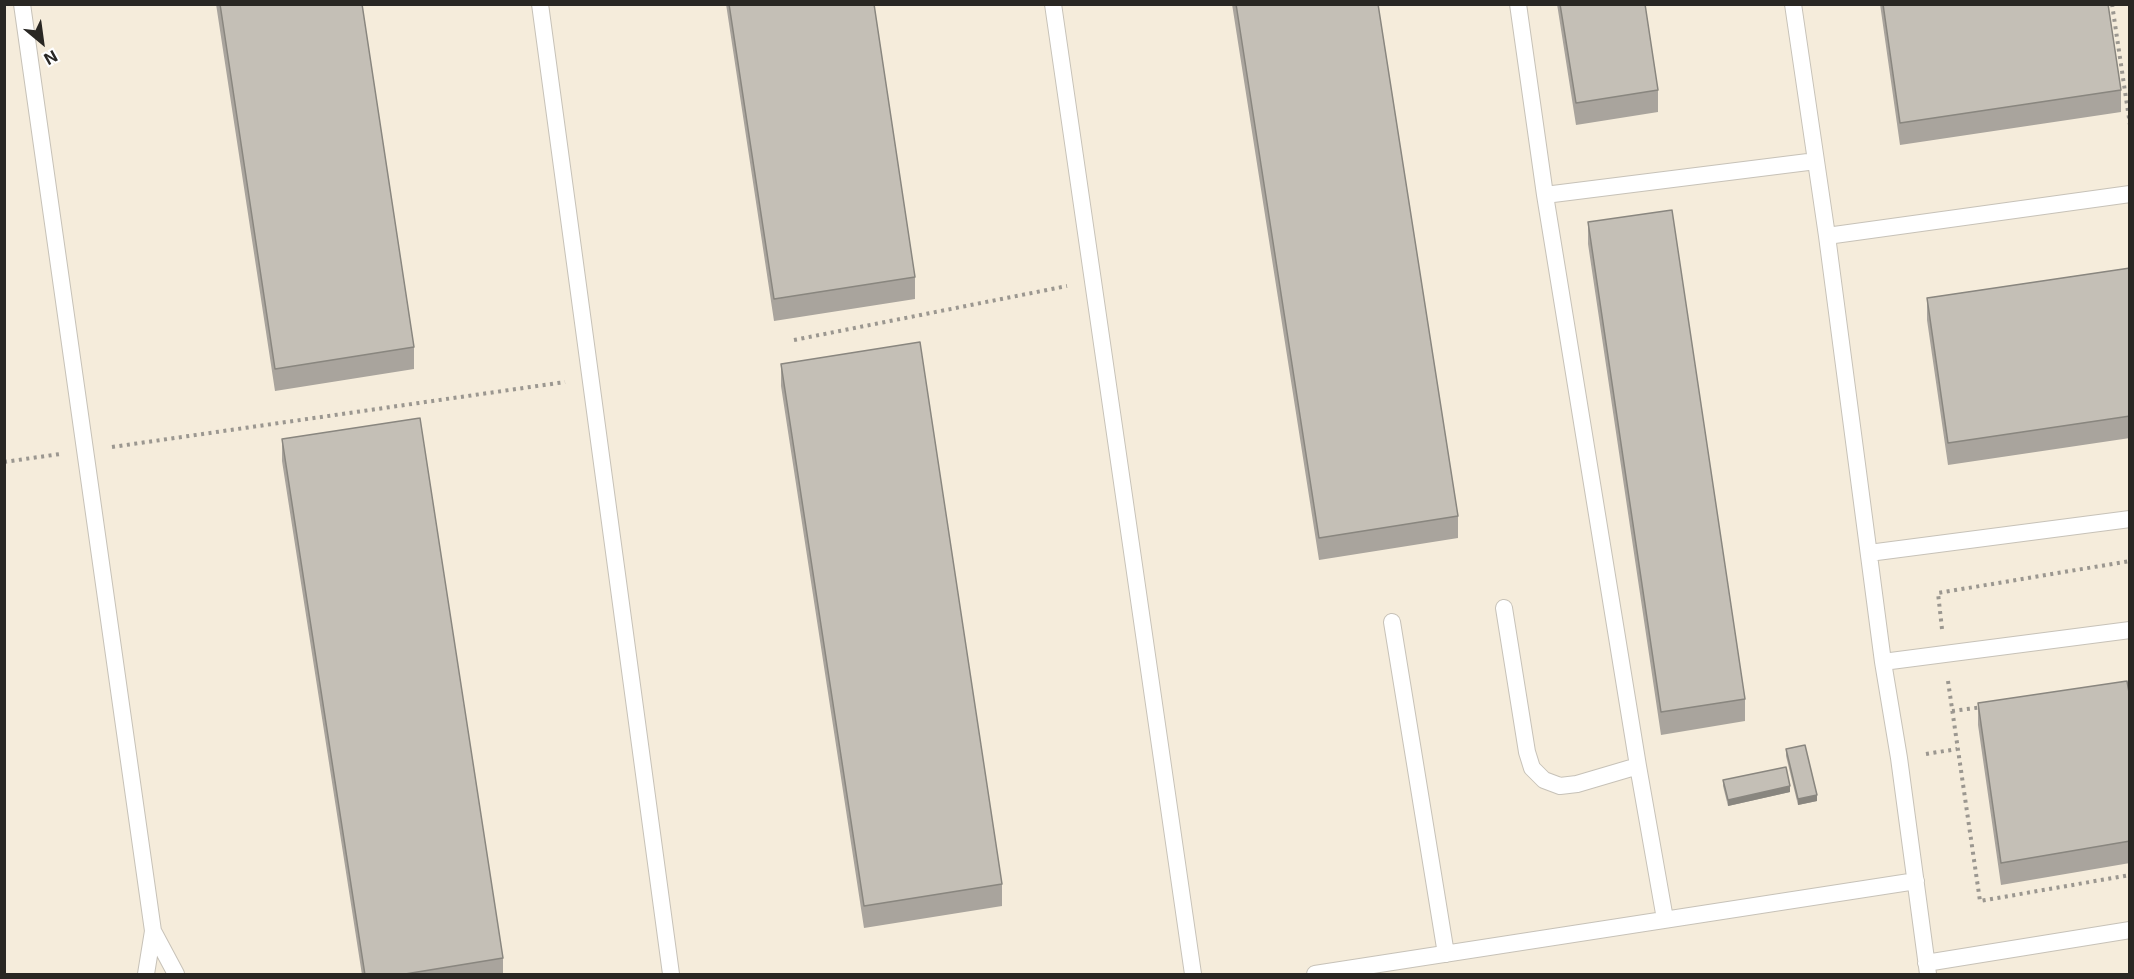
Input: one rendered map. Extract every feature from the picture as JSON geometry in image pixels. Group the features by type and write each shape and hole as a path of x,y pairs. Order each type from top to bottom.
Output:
{"lane":[{"path":"22,4 153,931 146,975"},
{"path":"540,4 671,975"},
{"path":"1053,4 1193,975"},
{"path":"1518,4 1545,195 1665,919"},
{"path":"1793,4 1827,236 1882,662 1899,758 1927,969 2130,930"},
{"path":"1545,195 1816,162"},
{"path":"1827,236 2130,194"},
{"path":"1869,553 2130,519"},
{"path":"1504,608 1527,752 1532,768 1544,780 1560,786 1577,784 1638,766"},
{"path":"1392,622 1446,954"},
{"path":"1882,662 2130,630"},
{"path":"1315,975 1916,881"},
{"path":"153,931 176,975"}],"path":[{"path":"2112,4 2130,125"},
{"path":"794,340 1093,281"},
{"path":"4,462 591,378"},
{"path":"2130,561 1938,592 1952,711 1980,901 2130,875"},
{"path":"1952,711 1987,706"}],"shaded area":[{"path":"5,5 2129,5 2129,974 5,974"}],"building":[{"path":"220,4 362,4 414,347 275,369"},
{"path":"729,4 874,4 915,277 774,299"},
{"path":"1236,4 1378,4 1458,516 1319,538"},
{"path":"1560,4 1645,4 1658,90 1576,103"},
{"path":"1883,4 2108,4 2121,90 1900,123"},
{"path":"1672,210 1745,699 1661,712 1588,222"},
{"path":"2130,268 2130,416 1948,443 1927,298"},
{"path":"920,342 1002,884 864,906 781,364"},
{"path":"420,418 503,958 399,975 365,975 282,439"},
{"path":"2127,681 2130,698 2130,841 2001,863 1978,703"},
{"path":"1805,745 1817,795 1798,799 1786,749"},
{"path":"1786,767 1790,786 1728,800 1723,780"}]}
